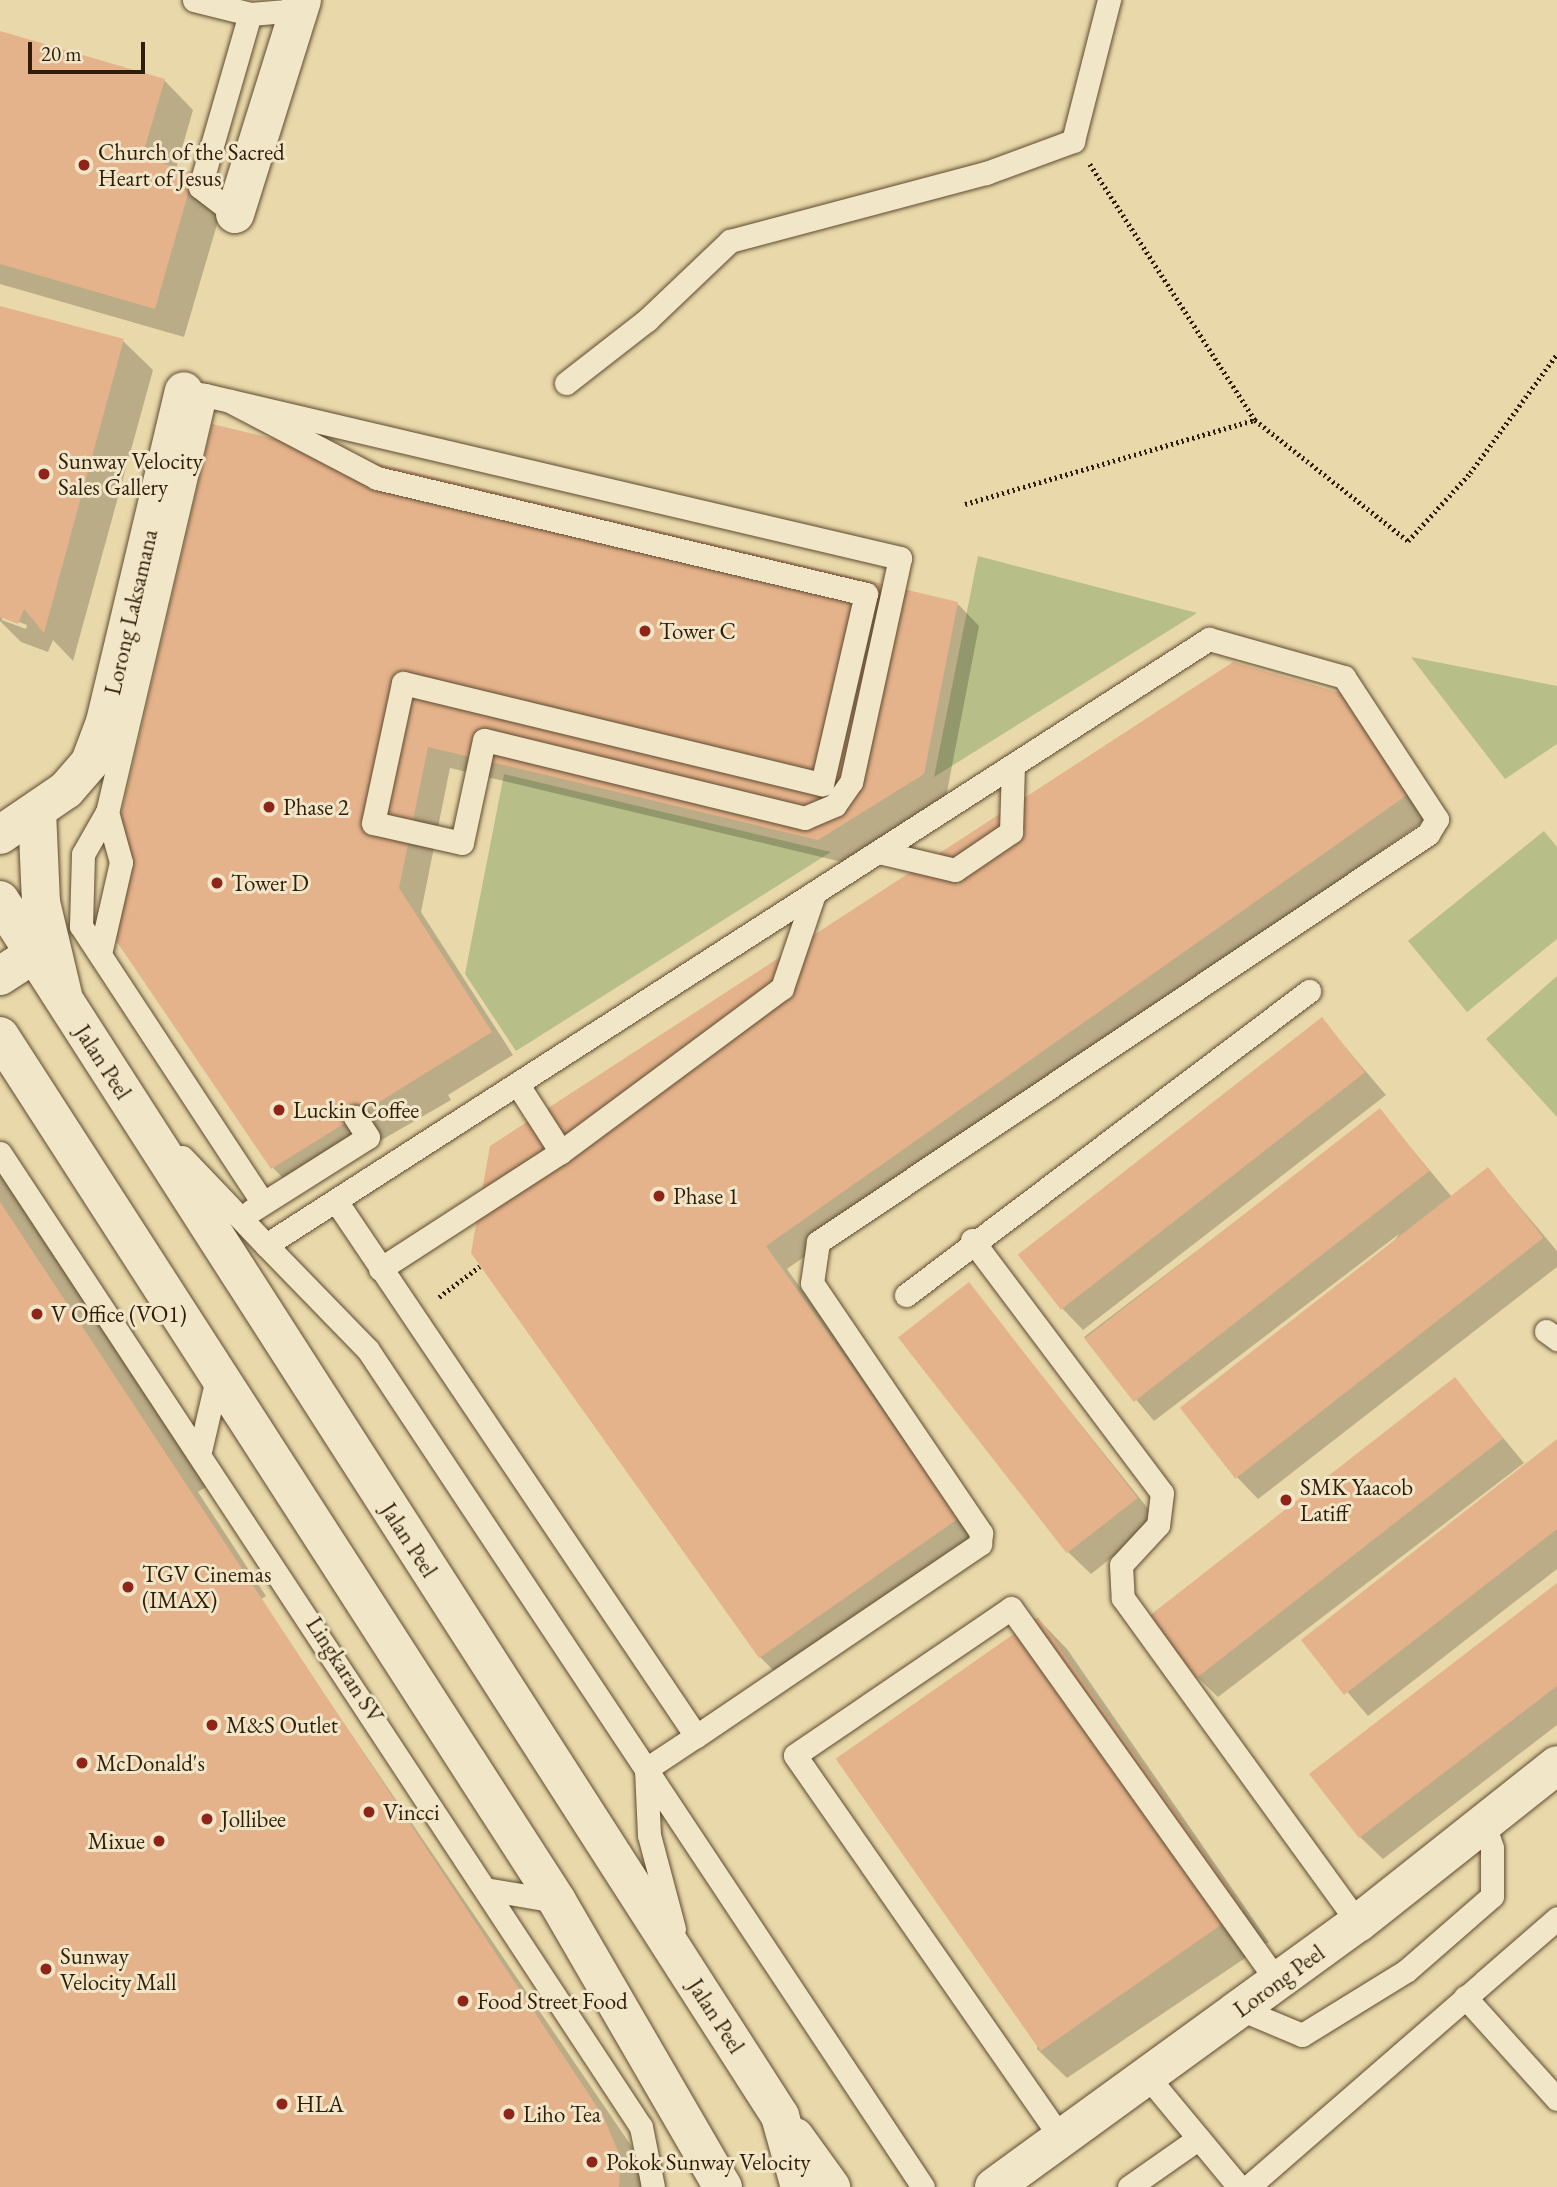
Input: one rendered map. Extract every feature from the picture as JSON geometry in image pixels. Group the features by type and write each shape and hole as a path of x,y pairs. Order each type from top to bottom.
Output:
{"street":[{"path":"235,214 300,5"},
{"name":"Lorong Laksamana","path":"0,835 18,810 90,762 105,722 194,393"},
{"path":"18,810 65,1003"},
{"name":"Jalan Peel","path":"0,900 780,2116 800,2187"},
{"path":"0,976 33,954"},
{"path":"0,1036 557,1900 723,2187"},
{"name":"Lorong Peel","path":"994,2187 1358,1923 1557,1765"},
{"path":"780,2116 831,2187"}],"lane":[{"path":"194,0 250,14 300,5"},
{"path":"566,383 647,320 730,241 986,173 1073,141 1110,0"},
{"path":"235,214 200,187 250,14"},
{"path":"230,401 377,478 866,594 822,783 403,683 373,823 462,843 484,740 805,818 835,805 851,782 900,558 230,401 194,393 107,813 83,854 81,926 263,1203"},
{"path":"266,1245 1209,639 1343,677 1437,819 1428,834 818,1241 812,1283 981,1533 980,1544 646,1769"},
{"path":"879,852 955,870 1011,832 1013,765"},
{"path":"100,954 121,862 107,813"},
{"path":"380,1269 561,1152 782,988 814,894"},
{"path":"906,1295 972,1240 1308,991"},
{"path":"518,1085 561,1152"},
{"path":"126,1098 368,1350 923,2187"},
{"path":"239,1218 368,1136 355,1117"},
{"name":"Lingkaran SV","path":"0,1153 491,1890 641,2127 653,2187"},
{"path":"336,1201 696,1736"},
{"path":"972,1240 1161,1493 1158,1525 1121,1565 1123,1598 1358,1923"},
{"path":"200,1451 218,1374"},
{"path":"1061,2138 795,1755 1011,1608 1278,1981"},
{"path":"646,1769 649,1835 667,1914 706,2000"},
{"path":"1240,2009 1302,2035 1406,1971 1492,1896 1492,1848 1484,1823"},
{"path":"491,1890 557,1900"},
{"path":"1248,2187 1557,1918"},
{"path":"1465,1997 1557,2099"},
{"path":"1147,2076 1239,2187"},
{"path":"1129,2187 1199,2138"}],"path":[{"path":"1073,141 1255,419 1408,541 1471,473 1557,354"},
{"path":"965,504 1255,419"}],"green space":[{"path":"978,556 1197,613 934,777"},
{"path":"1411,657 1557,686 1557,744 1505,779"},
{"path":"504,774 831,852 516,1051 465,974"},
{"path":"1544,831 1557,847 1557,939 1467,1012 1408,941"},
{"path":"1557,976 1557,1117 1486,1039"}],"building":[{"name":"Church of the Sacred Heart of Jesus","path":"0,31 165,79 142,157 194,173 155,309 0,264"},
{"name":"Sunway Velocity Sales Gallery","path":"0,306 124,339 44,633 24,609 18,624 0,617"},
{"name":"Phase 2","path":"212,424 958,602 924,774 818,840 428,747 399,888 492,1032 271,1169 98,914"},
{"name":"Phase 1","path":"1233,662 1341,693 1407,795 766,1246 959,1518 759,1658 471,1253 490,1146"},
{"path":"1322,1017 1365,1072 1061,1310 1018,1255"},
{"path":"1380,1108 1429,1171 1134,1402 1084,1339"},
{"path":"1488,1167 1543,1238 1235,1479 1180,1408"},
{"path":"0,1202 603,2116 620,2156 619,2187 0,2187"},
{"path":"969,1282 1138,1498 1067,1553 898,1337"},
{"path":"1455,1377 1503,1438 1196,1678 1148,1616"},
{"path":"1557,1439 1557,1529 1344,1695 1301,1640"},
{"path":"1557,1583 1557,1686 1359,1838 1309,1774"},
{"path":"1038,1617 1243,1909 1040,2051 836,1759"}],"place":[{"name":"Church of the Sacred Heart of Jesus","path":"84,165"},
{"name":"Sunway Velocity Sales Gallery","path":"44,474"},
{"name":"Tower C","path":"645,631"},
{"name":"Phase 2","path":"269,807"},
{"name":"Tower D","path":"217,883"},
{"name":"Luckin Coffee","path":"279,1110"},
{"name":"Phase 1","path":"659,1196"},
{"name":"V Office (VO1)","path":"37,1314"},
{"name":"SMK Yaacob Latiff","path":"1286,1500"},
{"name":"TGV Cinemas (IMAX)","path":"128,1587"},
{"name":"M&S Outlet","path":"212,1725"},
{"name":"McDonald's","path":"82,1763"},
{"name":"Vincci","path":"369,1812"},
{"name":"Jollibee","path":"207,1819"},
{"name":"Mixue","path":"159,1841"},
{"name":"Sunway Velocity Mall","path":"46,1969"},
{"name":"Food Street Food","path":"463,2001"},
{"name":"HLA","path":"282,2104"},
{"name":"Liho Tea","path":"509,2114"},
{"name":"Pokok Sunway Velocity","path":"592,2162"}]}
